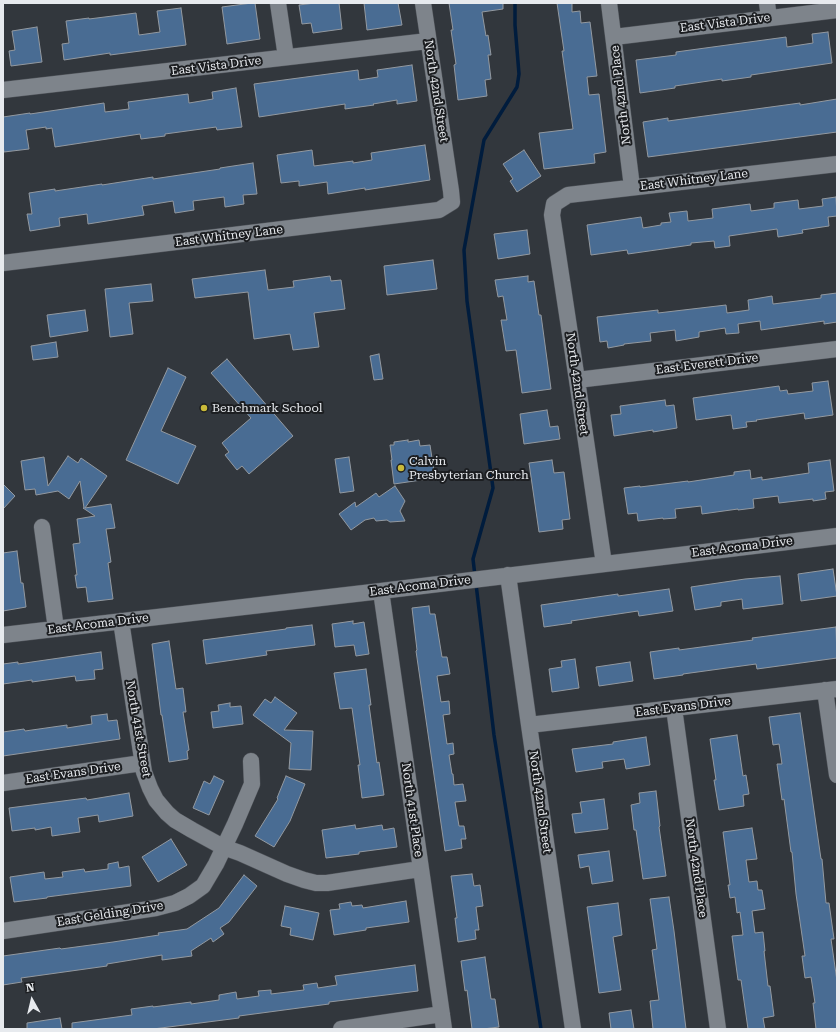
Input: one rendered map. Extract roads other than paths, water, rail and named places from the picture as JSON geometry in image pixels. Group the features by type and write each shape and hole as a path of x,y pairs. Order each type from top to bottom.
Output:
{"street":[{"path":"278,3 286,57"},
{"name":"North 42nd Street","path":"423,3 452,191 452,202"},
{"name":"North 42nd Place","path":"609,3 632,187"},
{"name":"East Vista Drive","path":"614,37 768,11 837,10"},
{"name":"East Vista Drive","path":"3,90 428,41"},
{"name":"East Whitney Lane","path":"554,204 568,195 837,164"},
{"name":"East Whitney Lane","path":"3,263 439,210 452,202"},
{"name":"North 42nd Street","path":"554,204 552,215 604,564"},
{"name":"East Everett Drive","path":"577,380 837,349"},
{"path":"42,527 56,628"},
{"name":"East Acoma Drive","path":"3,635 837,536"},
{"name":"North 42nd Street","path":"502,576 528,725 573,1029"},
{"name":"North 41st Place","path":"381,591 443,1022"},
{"name":"North 41st Street","path":"121,621 142,763 150,788 156,800 175,820 224,846"},
{"path":"831,689 837,775"},
{"name":"East Evans Drive","path":"528,725 831,689"},
{"name":"North 42nd Place","path":"674,708 718,1029"},
{"name":"East Gelding Drive","path":"3,931 156,908 175,903 189,896 202,886 216,864 235,824 252,784 251,762"},
{"name":"East Evans Drive","path":"3,783 142,763"},
{"path":"224,846 287,874 316,883 337,882 420,870"},
{"path":"342,1029 443,1022"}],"waterway":[{"path":"475,576 473,559 493,488 467,301 464,250 484,140 517,87 519,74 515,25 515,3"},
{"path":"476,584 494,735 541,1029"}],"place":[{"name":"Benchmark School","path":"204,408"},
{"name":"Calvin Presbyterian Church","path":"401,468"}]}
